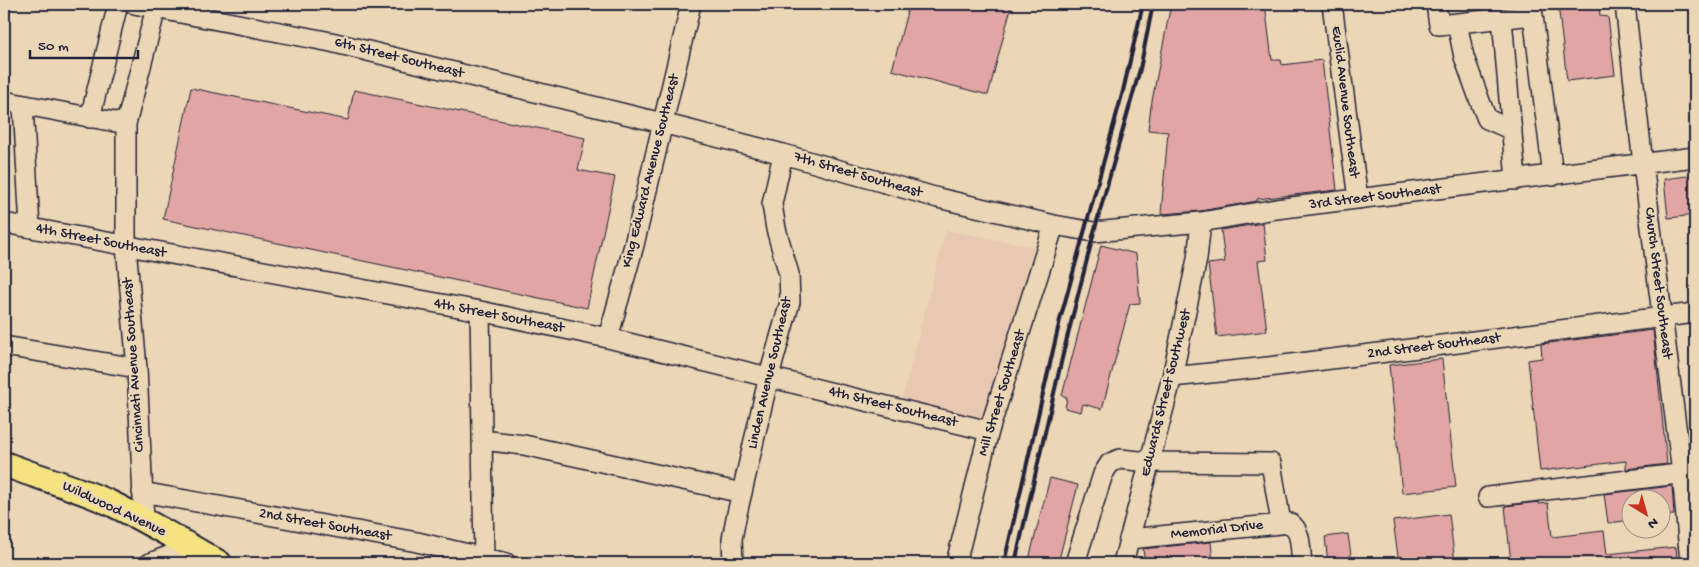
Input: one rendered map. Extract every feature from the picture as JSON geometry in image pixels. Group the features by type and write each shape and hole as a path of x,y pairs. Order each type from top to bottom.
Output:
{"main road":[{"name":"Wildwood Avenue","path":"4,464 65,484 144,520 219,563"}],"street":[{"path":"90,118 118,4"},
{"name":"6th Street Southeast","path":"134,4 157,6 331,42 662,123"},
{"name":"King Edward Avenue Southeast","path":"608,338 634,245 691,4"},
{"name":"Euclid Avenue Southeast","path":"1332,4 1358,199"},
{"path":"1436,4 1439,25 1502,18 1531,9 1552,176"},
{"name":"Church Street Southeast","path":"1625,4 1662,317 1689,473 1690,563"},
{"name":"Cincinnati Avenue Southeast","path":"144,520 136,368 126,246 126,124 157,6"},
{"path":"1502,18 1516,180"},
{"path":"1457,23 1464,57 1480,104 1488,119 1512,130"},
{"path":"4,101 126,124"},
{"path":"23,105 30,228"},
{"name":"7th Street Southeast","path":"662,123 783,154 938,198 1054,225"},
{"name":"Linden Avenue Southeast","path":"733,563 732,539 742,493 769,376 790,302 789,274 776,230 772,204 783,154"},
{"name":"3rd Street Southeast","path":"1054,225 1094,232 1200,222 1276,209 1695,157"},
{"name":"Edwards Street Southwest","path":"1123,563 1172,377 1198,259 1200,222"},
{"name":"4th Street Southeast","path":"4,223 480,311 608,338 989,431"},
{"name":"Mill Street Southeast","path":"956,563 989,431 1054,225"},
{"path":"480,311 484,559"},
{"name":"2nd Street Southeast","path":"1172,377 1268,367 1695,313"},
{"path":"4,346 136,368"},
{"path":"482,440 524,445 742,493"},
{"path":"1075,563 1103,474 1110,463 1120,459 1149,462 1271,463 1281,524"},
{"path":"1488,497 1689,473"},
{"name":"2nd Street Southeast","path":"142,492 417,542 506,563"},
{"name":"Memorial Drive","path":"1129,539 1290,523 1296,527 1302,563"},
{"path":"150,563 191,547"}],"shaded area":[{"path":"946,230 1034,247 983,420 901,403"}],"building":[{"path":"909,4 1012,4 988,95 892,70"},
{"path":"1171,4 1265,4 1272,60 1281,60 1282,65 1322,60 1337,190 1257,199 1257,201 1200,211 1161,214 1168,132 1148,130"},
{"path":"1558,4 1599,4 1600,16 1608,17 1615,75 1567,81"},
{"path":"191,88 348,120 354,90 585,138 578,170 615,177 587,308 163,219"},
{"path":"1695,175 1695,215 1668,218 1664,179"},
{"path":"1263,223 1267,260 1258,261 1267,331 1217,337 1208,264 1225,262 1221,230"},
{"path":"1101,245 1136,254 1140,303 1130,304 1102,409 1083,404 1081,412 1065,408 1067,398 1062,396"},
{"path":"1653,330 1667,464 1626,469 1626,461 1540,471 1528,360 1542,358 1541,344"},
{"path":"1442,359 1456,487 1402,493 1389,365"},
{"path":"1050,478 1078,485 1058,563 1028,563"},
{"path":"1672,486 1674,515 1672,515 1672,490 1638,490"},
{"path":"1622,492 1622,521 1608,523 1604,494"},
{"path":"1539,502 1539,504 1548,503 1552,537 1604,531 1607,554 1676,547 1677,563 1511,563 1505,506"},
{"path":"1449,514 1455,563 1399,563 1393,521"},
{"path":"1348,534 1352,563 1328,563 1325,537"},
{"path":"1211,542 1213,563 1145,563 1143,549"}],"railway":[{"path":"1004,563 1060,320 1123,91 1143,4"},
{"path":"1015,563 1063,354 1094,232 1140,69 1153,4"}]}
